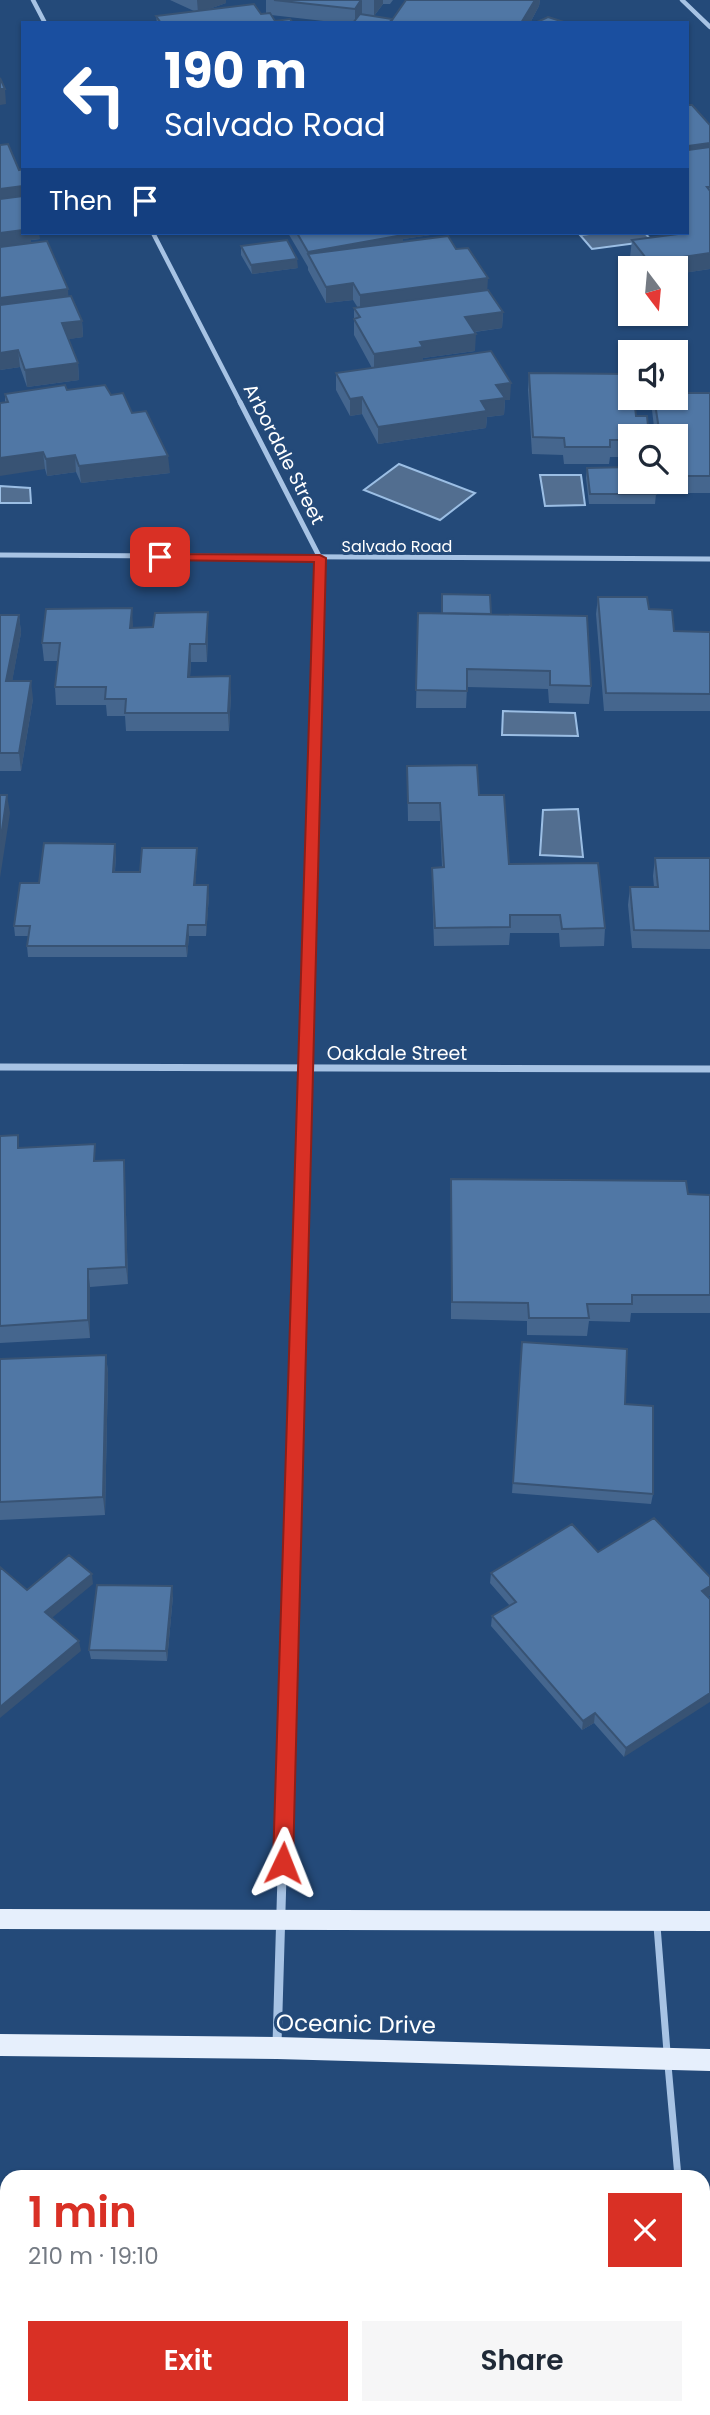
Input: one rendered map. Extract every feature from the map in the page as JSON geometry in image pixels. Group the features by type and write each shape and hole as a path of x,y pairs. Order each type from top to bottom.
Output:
{"main road":[{"path":"0,1919 710,1921"},
{"name":"Oceanic Drive","path":"0,2045 277,2048 710,2060"}],"street":[{"path":"33,0 44,21"},
{"path":"682,0 710,27"},
{"name":"Arbordale Street","path":"154,235 320,558 277,2048"},
{"name":"Salvado Road","path":"0,555 710,559"},
{"name":"Oakdale Street","path":"0,1067 710,1069"}],"lane":[{"path":"657,1921 677,2170"}],"shaded area":[{"path":"580,235 647,235 652,241 592,249"},
{"path":"399,464 475,493 440,520 364,490"},
{"path":"540,475 581,475 585,505 545,506"},
{"path":"0,486 30,488 31,503 0,503"},
{"path":"503,711 575,713 578,736 502,735"},
{"path":"578,809 583,857 540,855 543,810"}],"building":[{"path":"274,0 361,0 355,9"},
{"path":"406,0 535,0 522,21 391,21"},
{"path":"254,4 261,14 270,13 275,21 160,21 156,16"},
{"path":"360,14 392,19 390,21 355,21"},
{"path":"548,17 561,21 539,21"},
{"path":"689,105 710,125 710,143 689,146"},
{"path":"8,144 21,170 21,186 0,189 0,145"},
{"path":"710,147 710,187 707,187 710,191 710,253 688,256 644,256 632,240 689,235 689,150"},
{"path":"21,196 21,230 0,233 0,199"},
{"path":"298,235 403,235 308,252"},
{"path":"448,236 456,249 468,248 488,278 360,295 353,283 326,287 308,254"},
{"path":"287,240 297,259 251,265 241,246"},
{"path":"47,241 68,289 0,298 0,247"},
{"path":"488,290 503,312 465,317 476,334 420,342 423,347 374,354 354,319 360,317 354,308"},
{"path":"71,296 82,321 62,323 78,363 25,370 18,350 0,353 0,305"},
{"path":"491,351 511,383 496,385 505,398 481,401 487,411 378,427 362,397 350,399 336,373"},
{"path":"529,373 618,374 618,410 635,410 636,416 647,416 648,424 618,424 618,440 610,440 610,447 565,447 564,438 533,437"},
{"path":"65,385 67,390 105,385 111,395 123,393 132,413 146,411 168,456 79,466 75,455 46,459 43,452 0,458 0,403 8,402 5,394"},
{"path":"688,393 710,393 710,476 688,476 688,424 658,424 656,410 688,410"},
{"path":"618,467 618,494 590,494 587,468"},
{"path":"442,594 490,595 491,614 442,613"},
{"path":"598,597 647,597 649,609 672,610 674,631 710,632 710,694 606,693"},
{"path":"132,608 130,628 153,627 155,613 208,612 206,644 190,644 188,677 230,676 228,713 125,713 126,699 105,699 106,687 55,687 60,643 42,643 46,609"},
{"path":"418,613 587,616 591,686 550,685 550,671 467,669 467,691 416,690"},
{"path":"0,615 19,615 6,681 31,681 19,753 0,753"},
{"path":"477,765 479,795 504,795 509,864 598,863 605,928 562,929 560,915 510,915 510,927 435,928 432,868 444,867 440,803 408,803 407,766"},
{"path":"0,795 7,795 0,844"},
{"path":"44,843 115,844 113,872 140,872 142,848 197,848 194,885 208,885 206,925 188,925 186,946 27,946 30,926 14,926 20,883 39,883"},
{"path":"655,858 710,858 710,931 634,930 630,887 658,887"},
{"path":"18,1135 18,1148 95,1144 94,1161 124,1160 126,1267 88,1269 88,1320 0,1326 0,1136"},
{"path":"451,1179 686,1181 688,1194 710,1195 710,1295 632,1295 632,1304 587,1304 589,1318 529,1318 528,1303 452,1302"},
{"path":"522,1342 627,1349 625,1404 653,1406 653,1494 513,1483"},
{"path":"106,1355 103,1497 0,1502 0,1359"},
{"path":"654,1518 710,1577 710,1586 702,1591 710,1599 710,1693 626,1748 595,1713 583,1721 492,1616 516,1602 491,1573 572,1524 598,1552"},
{"path":"69,1555 92,1574 45,1612 79,1641 0,1707 0,1567 27,1590"},
{"path":"97,1585 172,1586 166,1651 89,1650"}],"route":[{"path":"160,557 320,558 283,1863"}]}
